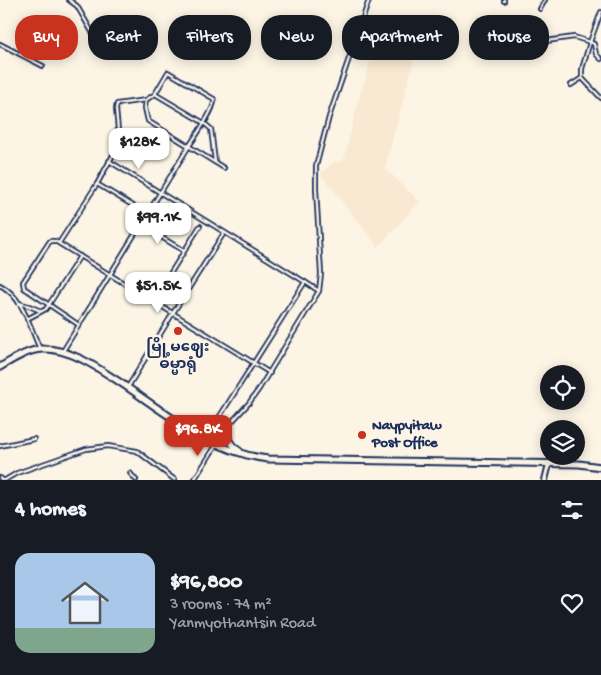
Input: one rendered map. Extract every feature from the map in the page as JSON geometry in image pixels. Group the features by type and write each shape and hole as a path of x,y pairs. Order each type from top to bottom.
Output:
{"highway":[{"path":"0,367 14,358 40,349 62,352 86,361 206,438 248,456 268,459 540,464"},
{"path":"585,464 601,467"}],"main road":[{"path":"229,425 227,432 230,443 248,456"},
{"path":"545,480 549,465"}],"street":[{"path":"70,0 77,6 88,25"},
{"path":"194,480 229,425 249,403 270,373 319,291 321,274 316,166 327,122 369,0"},
{"path":"540,9 545,0"},
{"path":"601,12 582,69 582,78 601,98"},
{"path":"549,40 574,37 590,42 594,44 596,54 601,60"},
{"path":"0,44 43,66"},
{"path":"59,243 97,184 118,146 117,104 146,100 155,94 166,74 171,73 214,99 215,103 204,123 62,352"},
{"path":"571,85 582,78"},
{"path":"155,94 211,129 215,162"},
{"path":"146,100 148,121 224,168"},
{"path":"109,161 319,291"},
{"path":"97,184 146,214"},
{"path":"140,224 184,252"},
{"path":"153,300 200,226"},
{"path":"128,387 224,233"},
{"path":"79,325 24,288 23,282 50,241 53,240 270,373"},
{"path":"27,318 41,311 49,304 80,256"},
{"path":"206,438 305,282"},
{"path":"0,285 14,295 27,318 40,349"},
{"path":"19,303 41,311"},
{"path":"0,446 34,439"},
{"path":"0,478 4,480 17,473 97,446 137,451 175,480"},
{"path":"130,473 136,480"}],"shaded area":[{"path":"370,60 414,60 385,168 420,202 378,247 320,174 335,161 339,163 344,159"}],"place":[{"name":"မြို့မဈေး ဓမ္မာရုံ","path":"178,331"},
{"name":"Naypyitaw Post Office","path":"362,435"}]}
